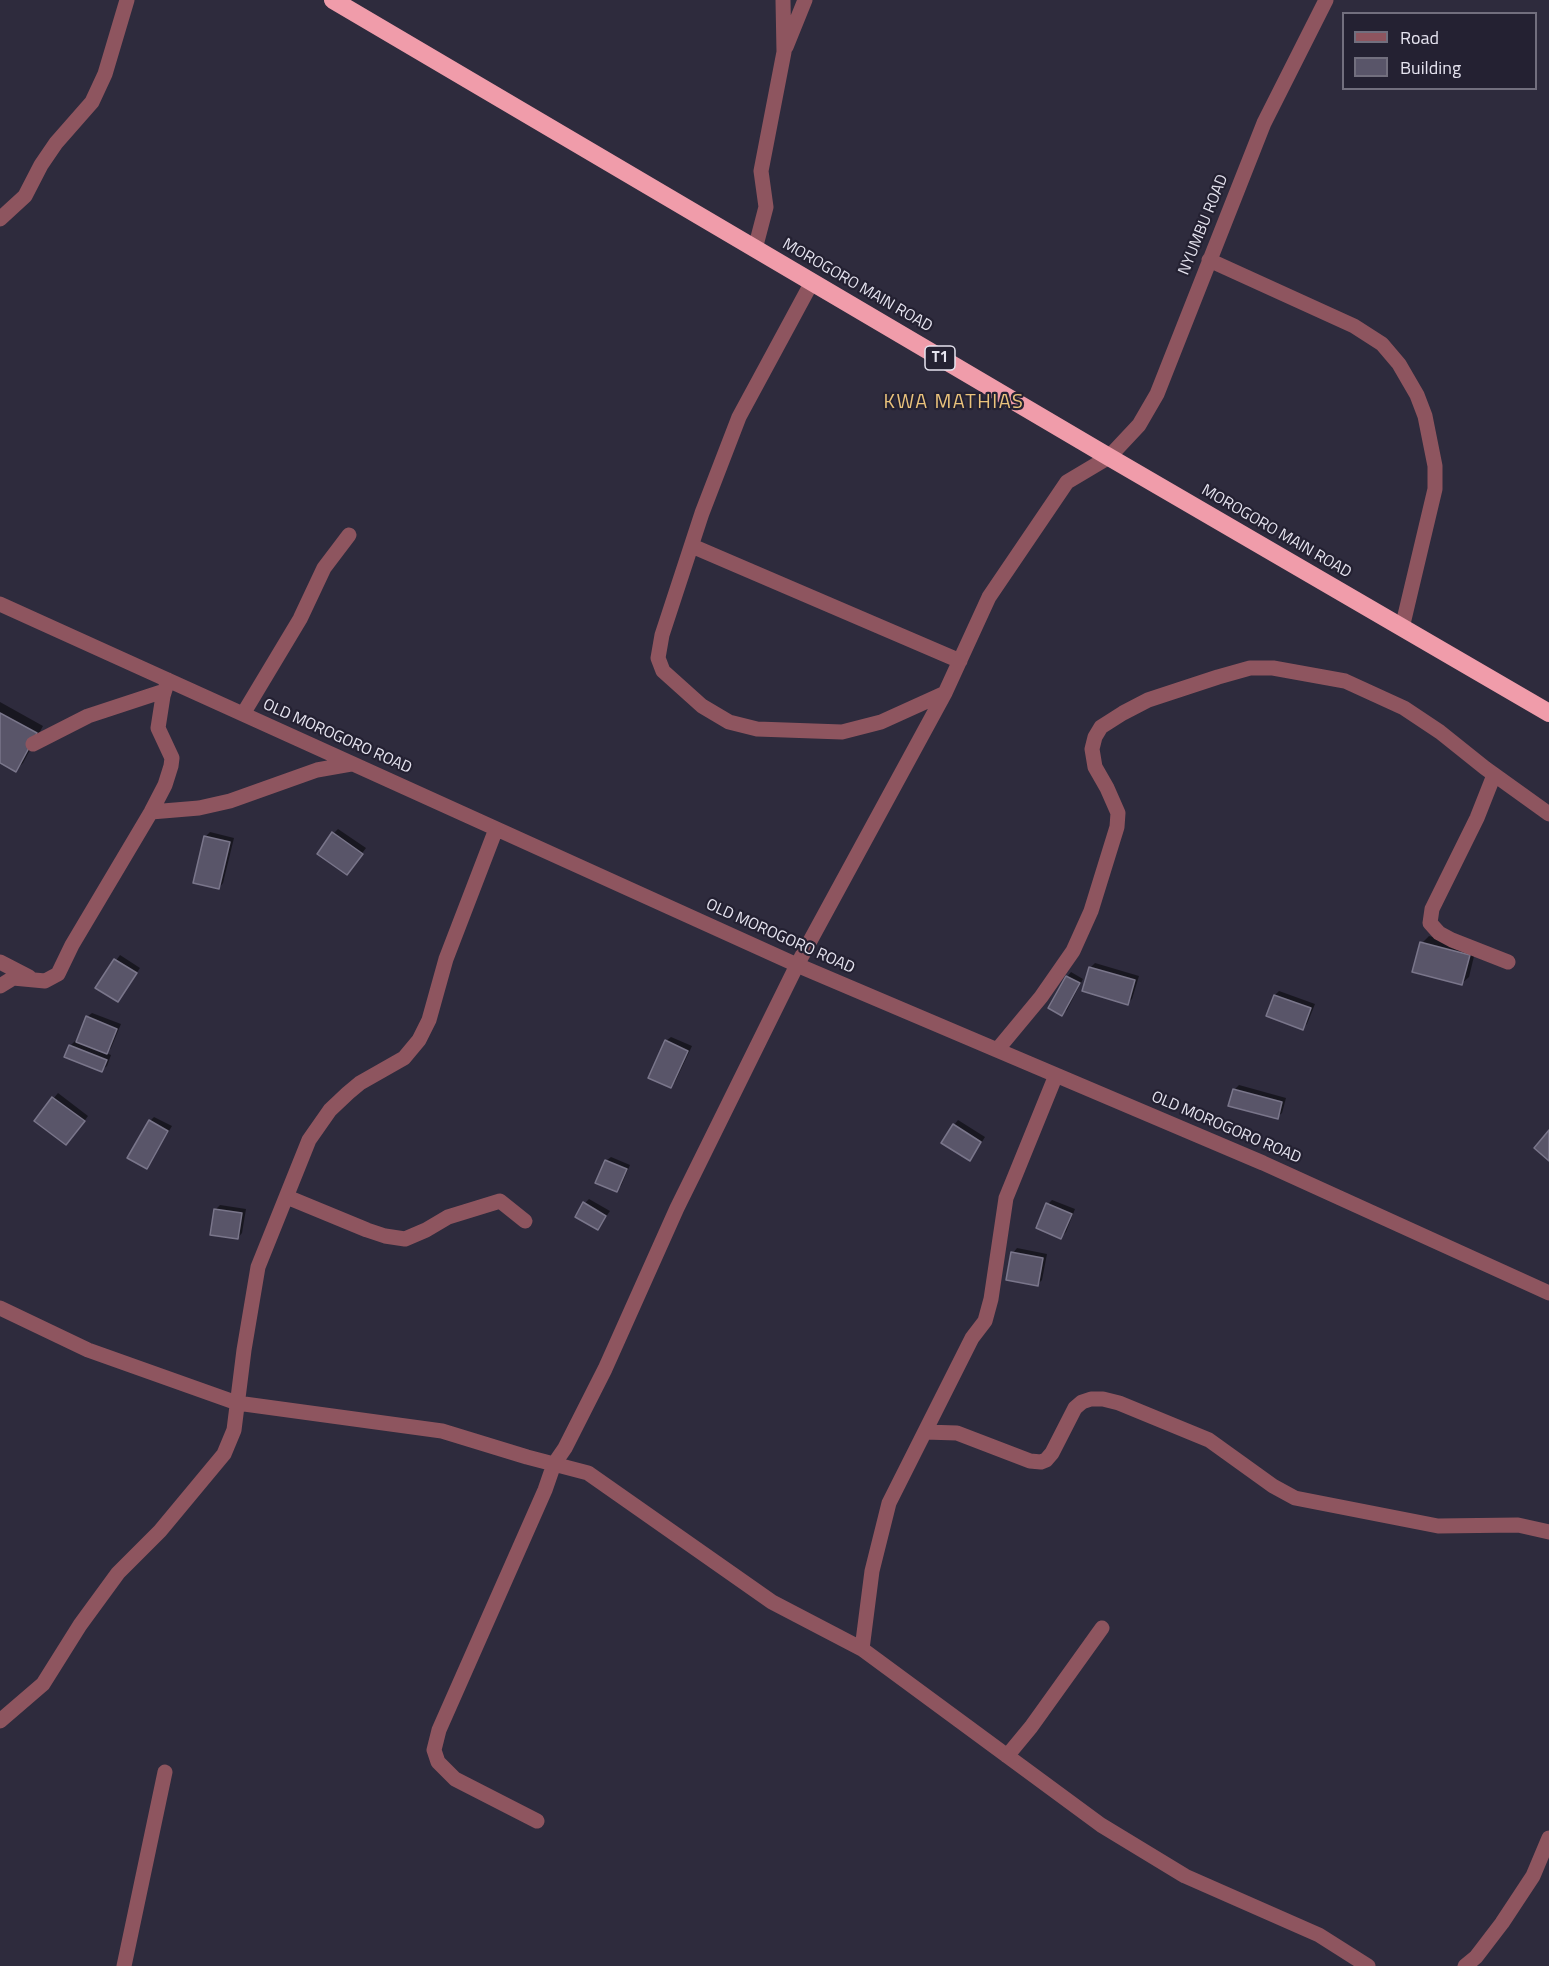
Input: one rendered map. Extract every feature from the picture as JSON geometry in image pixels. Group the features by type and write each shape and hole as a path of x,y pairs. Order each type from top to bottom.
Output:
{"highway":[{"name":"MOROGORO MAIN ROAD","path":"333,0 1549,713"}],"street":[{"path":"0,219 25,196 41,165 56,143 92,102 105,74 127,0"},
{"path":"783,0 784,52"},
{"path":"755,249 766,207 760,171 784,52 805,0"},
{"name":"NYUMBU ROAD","path":"537,1821 455,1779 438,1762 434,1750 439,1731 545,1490 554,1464 565,1448 605,1369 677,1208 797,965 945,693 989,597 1067,482 1109,457 1139,425 1156,394 1264,123 1326,0"},
{"path":"1209,260 1354,326 1382,344 1399,364 1417,395 1425,416 1435,466 1435,489 1402,628"},
{"path":"812,282 739,417 662,635 658,658 663,671 702,706 729,722 757,729 842,732 881,722 945,693"},
{"path":"243,714 294,629 324,568 349,535"},
{"path":"692,546 960,661"},
{"name":"OLD MOROGORO ROAD","path":"0,604 166,686 243,714 797,965 1263,1163 1549,1293"},
{"path":"997,1050 1041,997 1073,951 1091,911 1118,813 1095,767 1092,749 1095,736 1101,727 1148,700 1218,676 1250,668 1273,668 1345,681 1404,708 1440,732 1494,775 1549,814"},
{"path":"33,744 88,716 166,686"},
{"path":"0,986 13,978 45,981 57,974 165,785 172,758 158,728 166,686"},
{"path":"150,812 199,808 230,801 317,770 351,764"},
{"path":"1494,775 1477,818 1432,909 1430,923 1439,933 1452,940 1508,962"},
{"path":"0,1720 43,1684 80,1625 118,1573 160,1530 224,1455 234,1430 258,1267 309,1140 330,1110 360,1083 404,1058 418,1040 429,1020 446,959 496,829"},
{"path":"0,962 31,978"},
{"path":"862,1649 872,1571 889,1503 972,1338 985,1321 992,1299 1006,1198 1056,1075"},
{"path":"287,1197 367,1230 405,1239 448,1217 500,1201 525,1221"},
{"path":"0,1308 88,1350 237,1403 442,1431 588,1473"},
{"path":"925,1432 957,1433 1030,1461 1041,1462 1052,1453 1075,1408 1091,1399 1103,1399 1119,1403 1209,1440 1273,1486 1295,1498 1438,1526 1518,1525 1549,1532"},
{"path":"565,1448 588,1473 772,1602 862,1649 1101,1826 1185,1876 1318,1935 1368,1966"},
{"path":"1007,1756 1031,1727 1102,1628"},
{"path":"124,1966 165,1772"},
{"path":"1465,1966 1476,1957 1515,1904 1533,1876 1549,1838"}],"building":[{"path":"0,713 37,733 16,772 0,763"},
{"path":"332,832 363,854 347,875 317,854"},
{"path":"204,836 230,842 219,889 193,883"},
{"path":"1420,942 1470,955 1462,985 1412,972"},
{"path":"114,959 137,973 118,1002 95,988"},
{"path":"1089,967 1135,980 1128,1005 1082,991"},
{"path":"1066,976 1080,983 1062,1016 1048,1008"},
{"path":"1274,995 1311,1008 1303,1030 1266,1016"},
{"path":"86,1016 117,1029 107,1054 76,1042"},
{"path":"665,1040 688,1051 671,1088 648,1078"},
{"path":"69,1045 107,1060 102,1072 64,1057"},
{"path":"1233,1089 1282,1102 1278,1119 1228,1106"},
{"path":"52,1097 85,1121 66,1145 34,1121"},
{"path":"149,1120 168,1131 147,1169 127,1158"},
{"path":"953,1124 981,1142 970,1161 941,1143"},
{"path":"1549,1130 1549,1161 1534,1148"},
{"path":"605,1160 627,1169 617,1192 595,1183"},
{"path":"583,1202 606,1216 598,1230 575,1217"},
{"path":"1046,1203 1072,1214 1061,1239 1036,1228"},
{"path":"214,1209 242,1213 238,1239 210,1235"},
{"path":"1011,1252 1043,1258 1038,1286 1006,1280"}],"district":[{"name":"KWA MATHIAS","path":"954,403"}]}
